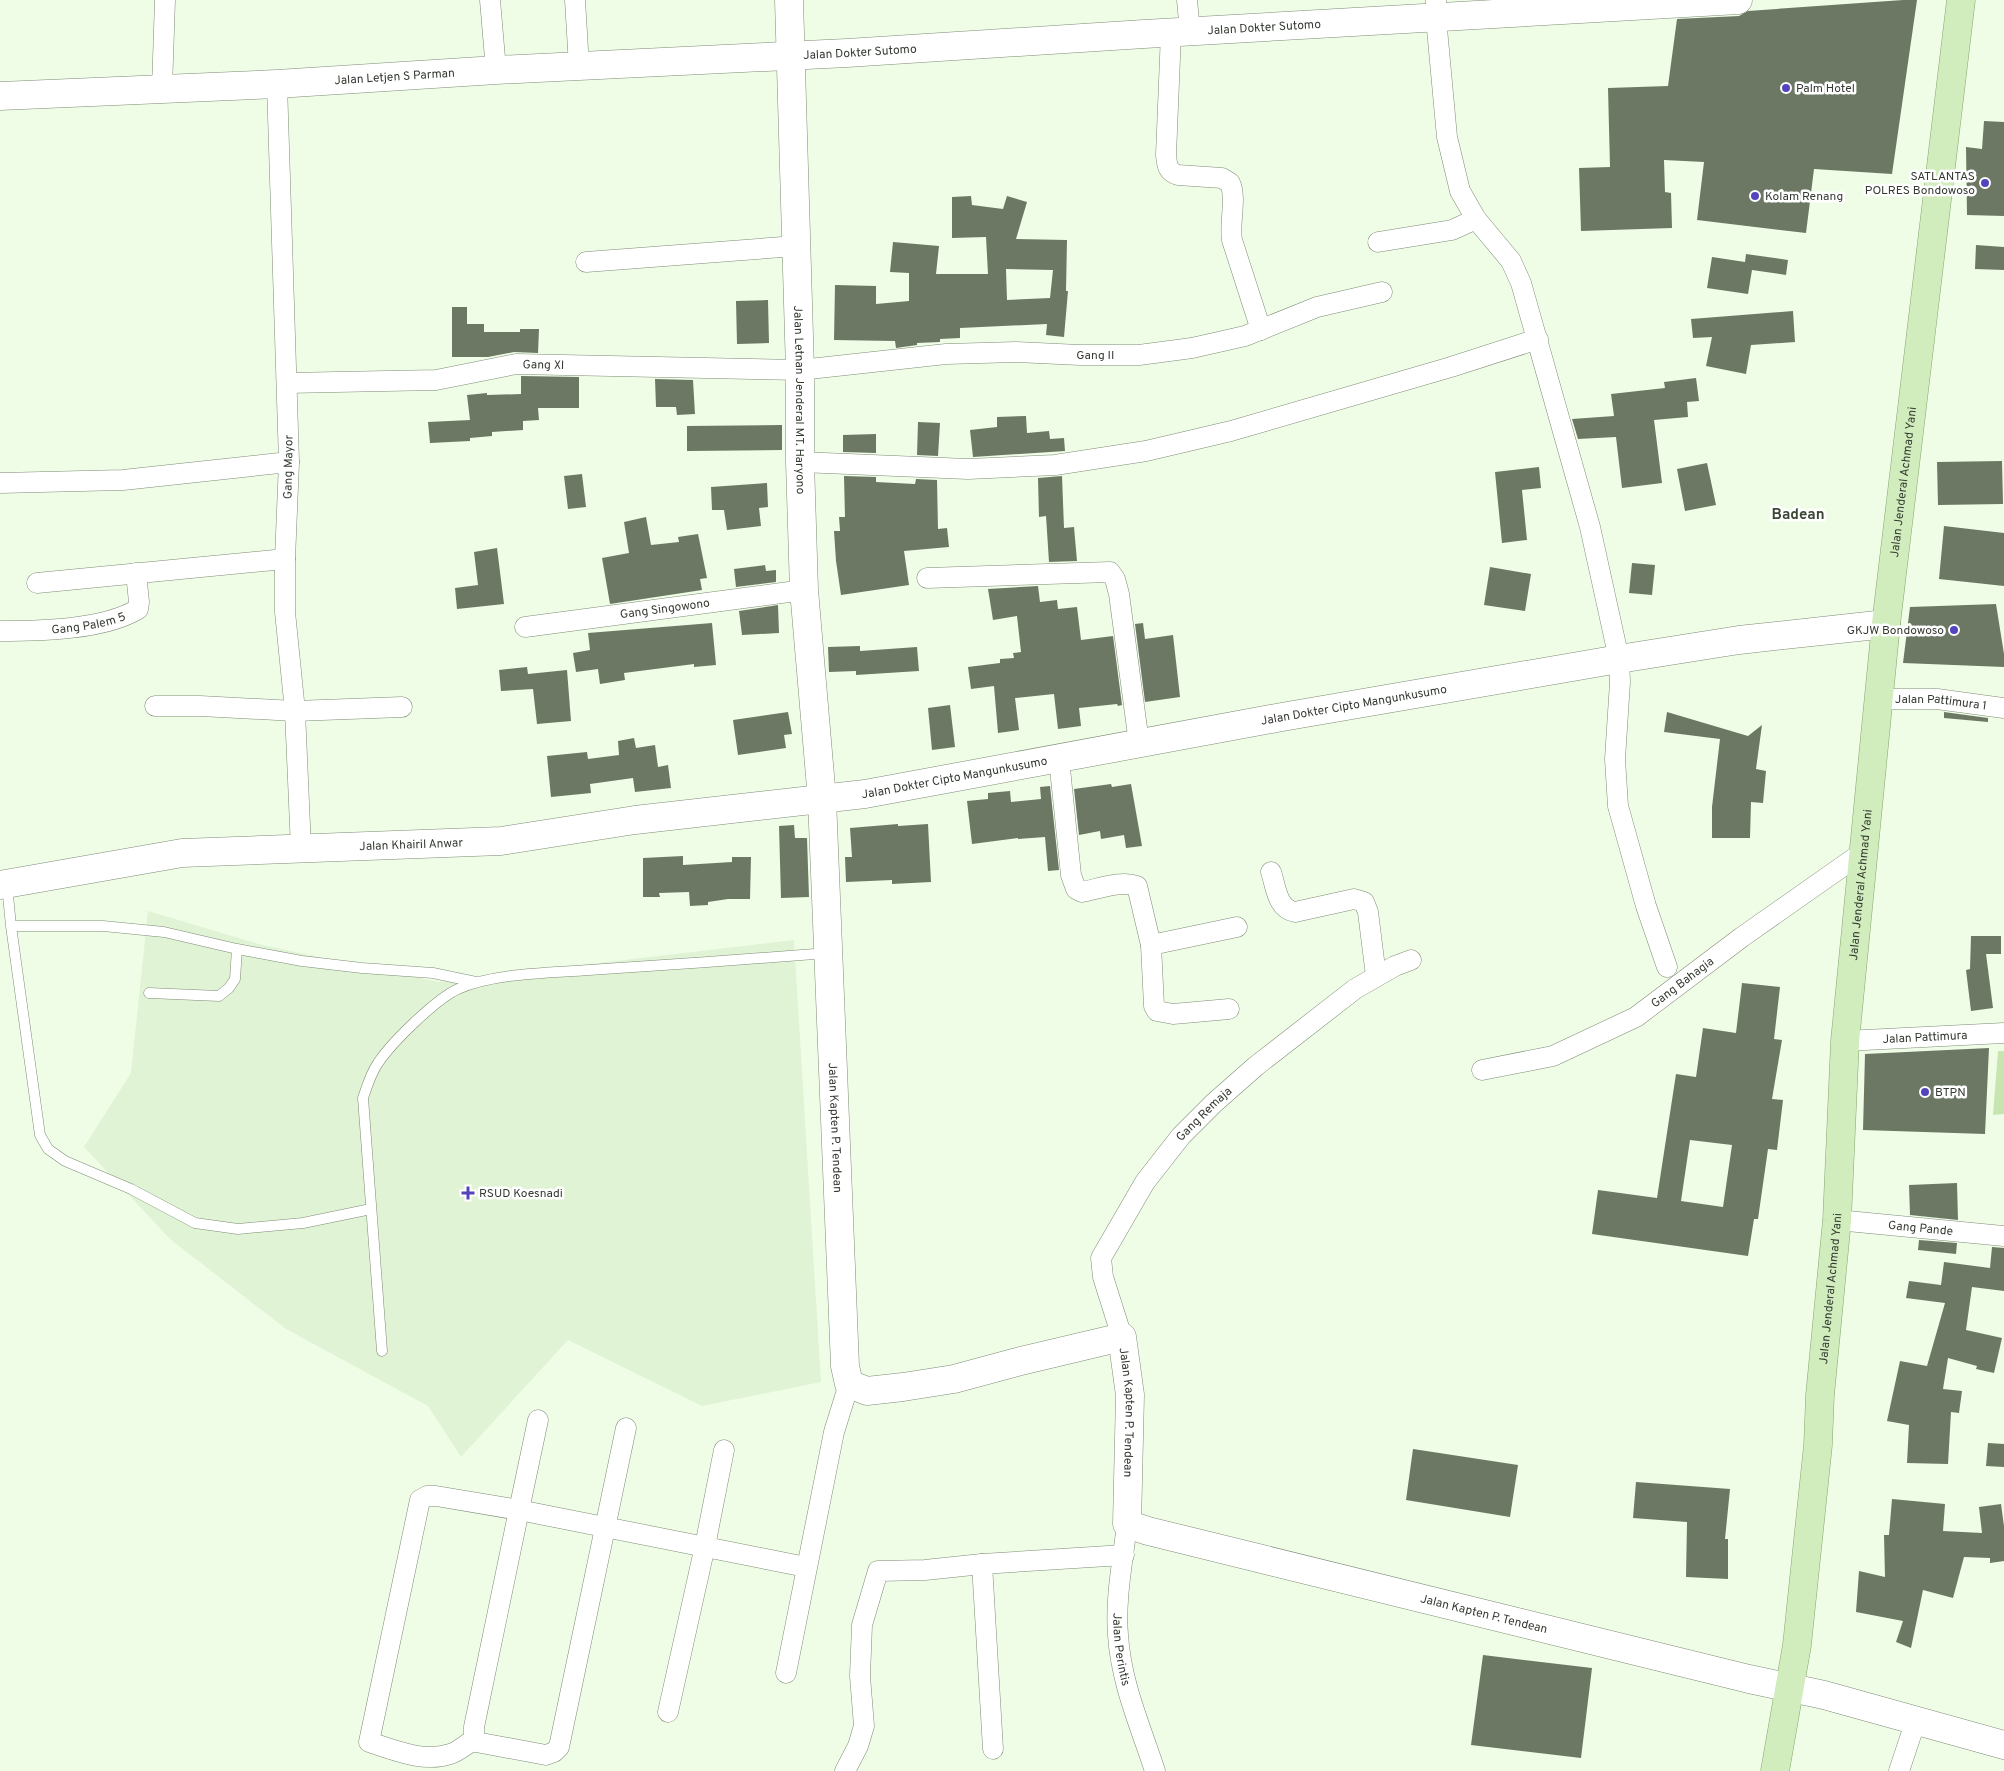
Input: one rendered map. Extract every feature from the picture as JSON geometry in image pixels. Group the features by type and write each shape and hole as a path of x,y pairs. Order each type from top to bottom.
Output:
{"main road":[{"name":"Jalan Jenderal Achmad Yani","path":"1775,1771 1797,1645 1818,1445 1820,1395 1837,1220 1845,1041 1886,624 1961,0"}],"street":[{"path":"162,89 165,0"},
{"path":"490,0 496,70"},
{"path":"575,0 579,66"},
{"name":"Jalan Letnan Jenderal MT. Haryono","path":"789,0 800,370 800,462 804,590 822,799"},
{"path":"1187,0 1181,32 1166,155 1167,167 1172,174 1178,176 1222,178 1230,183 1233,192 1230,229 1232,240 1261,330"},
{"name":"Jalan Dokter Sutomo","path":"790,56 1181,32 1436,9 1738,0"},
{"path":"1436,9 1442,92 1451,160 1460,191 1476,219 1511,261 1521,283 1590,527 1619,660 1620,688 1615,759 1618,806 1646,906 1667,967"},
{"name":"Jalan Letjen S Parman","path":"0,96 278,84 496,70 790,56"},
{"name":"Gang Mayor","path":"278,84 290,462 285,559 285,612 295,711 302,849"},
{"path":"1378,242 1452,230 1476,219"},
{"path":"586,262 796,246"},
{"name":"Gang II","path":"800,370 946,354 1016,352 1139,355 1192,348 1245,336 1317,307 1382,292"},
{"path":"800,462 968,470 1056,465 1146,451 1231,431 1451,367 1538,339"},
{"name":"Gang XI","path":"287,383 436,380 516,364 800,370"},
{"path":"0,483 123,480 290,462"},
{"path":"37,583 285,559"},
{"path":"927,578 1110,572 1115,579 1119,594 1139,743"},
{"name":"Gang Palem 5","path":"0,631 53,630 99,623 128,615 138,610 136,573"},
{"name":"Gang Singowono","path":"525,627 804,590"},
{"name":"Jalan Dokter Cipto Mangunkusumo","path":"822,799 865,794 1139,743 1739,640 1886,624"},
{"name":"Jalan Pattimura 1","path":"1879,699 1937,700 2004,708"},
{"path":"155,706 200,706 295,711 402,707"},
{"path":"1059,759 1073,884 1078,891 1082,892 1119,885 1131,884 1137,886 1151,945 1154,1006 1157,1011 1173,1014 1229,1009"},
{"name":"Jalan Khairil Anwar","path":"3,884 182,853 501,841 635,820 822,799"},
{"name":"Jalan Kapten P. Tendean","path":"822,799 846,1393 937,1382 1122,1338 1130,1395 1126,1524 1749,1679 1790,1687 2004,1745"},
{"name":"Gang Bahagia","path":"1482,1070 1553,1056 1636,1017 1742,937 1862,865"},
{"path":"1271,872 1281,903 1289,911 1303,910 1354,899 1364,902 1368,912 1376,976"},
{"path":"1151,945 1238,927"},
{"name":"Gang Remaja","path":"1122,1338 1103,1277 1101,1258 1145,1182 1181,1136 1214,1103 1302,1029 1355,989 1395,966 1411,960"},
{"name":"Jalan Pattimura","path":"1845,1041 2004,1033"},
{"name":"Gang Pande","path":"1837,1220 2004,1236"},
{"path":"786,1673 834,1432 846,1393"},
{"path":"538,1420 474,1728 474,1740 478,1744 546,1755 557,1750 626,1428"},
{"path":"668,1712 724,1450"},
{"path":"474,1740 450,1754 424,1757 392,1750 369,1742 420,1500 427,1496 605,1526 806,1567"},
{"name":"Jalan Perintis","path":"1126,1524 1117,1634 1122,1671 1139,1728 1155,1771"},
{"path":"845,1771 858,1746 864,1726 860,1676 862,1632 868,1599 878,1571 924,1570 982,1564 1124,1555"},
{"path":"982,1564 993,1749"},
{"path":"1899,1771 1916,1720"}],"lane":[{"path":"3,884 11,926 40,1135 48,1149 65,1161 132,1189 195,1223 238,1229 303,1223 371,1210"},
{"path":"11,926 103,926 164,932 302,961 353,968 433,973 476,982"},
{"path":"149,993 219,996 229,988 235,979 238,949"},
{"path":"382,1351 364,1098 369,1079 378,1063 437,1002 459,988 476,982 531,975 828,953"}],"shaded area":[{"name":"RSUD Koesnadi","path":"148,911 262,945 439,982 794,940 821,1382 702,1406 568,1340 461,1457 428,1406 286,1329 170,1239 84,1147 131,1073"}],"green space":[{"path":"1998,1051 2004,1051 2004,1114 1993,1115"}],"building":[{"name":"Palm Hotel","path":"1917,0 1892,174 1814,169 1806,233 1697,220 1704,162 1664,160 1665,192 1671,193 1672,228 1581,231 1579,168 1610,167 1608,88 1668,86 1677,19 1739,16 1748,11"},
{"name":"SATLANTAS POLRES Bondowoso","path":"1984,121 2004,122 2004,216 1967,215 1966,147 1982,149"},
{"path":"971,196 972,205 1003,209 1007,196 1027,202 1016,239 1067,240 1066,291 1068,291 1064,337 1046,335 1047,324 960,328 960,338 940,339 940,342 917,343 917,345 896,348 895,341 834,340 835,285 876,286 876,304 909,301 909,273 890,272 893,242 939,246 936,274 988,274 986,237 952,238 952,197","holes":["1006,269 1053,270 1050,298 1007,300"]},
{"path":"1976,245 2004,247 2004,270 1975,269"},
{"path":"1746,254 1788,260 1786,275 1752,270 1748,294 1707,288 1712,257 1745,262"},
{"path":"768,300 769,343 737,344 736,301"},
{"path":"452,307 467,307 467,324 484,324 484,332 520,332 520,329 539,329 538,353 514,352 488,357 452,357"},
{"path":"1793,311 1795,342 1751,345 1746,374 1706,366 1712,337 1693,338 1691,319"},
{"path":"521,376 579,377 579,408 538,408 539,420 523,421 523,430 492,432 492,436 470,438 470,441 430,443 428,422 470,420 467,395 487,393 487,395 521,394"},
{"path":"1696,378 1699,401 1687,402 1688,417 1654,420 1662,483 1622,488 1616,437 1578,439 1572,419 1614,416 1611,394 1665,388 1664,382"},
{"path":"655,379 693,380 695,414 677,415 676,407 656,407"},
{"path":"1026,416 1027,433 1049,431 1050,439 1064,438 1065,451 973,457 970,430 997,427 997,417"},
{"path":"918,422 940,423 938,456 917,455"},
{"path":"782,425 782,450 687,451 687,426"},
{"path":"876,434 876,453 843,452 843,435"},
{"path":"2002,461 2003,504 1938,505 1937,462"},
{"path":"1707,463 1716,505 1685,511 1677,469"},
{"path":"1539,467 1541,488 1522,490 1527,540 1502,543 1495,472"},
{"path":"582,474 586,507 568,509 564,476"},
{"path":"844,476 876,477 876,482 915,484 916,479 937,480 938,529 947,528 949,547 904,551 909,585 841,595 834,531 840,531 839,517 845,517"},
{"path":"1062,476 1064,528 1074,527 1077,561 1049,562 1046,516 1039,517 1038,478"},
{"path":"767,483 768,507 759,508 761,526 727,530 724,510 712,510 711,487"},
{"path":"646,517 651,545 679,542 678,537 698,534 707,578 700,579 702,590 610,604 602,558 629,553 624,522"},
{"path":"1944,526 2004,533 2004,586 1939,579"},
{"path":"497,548 504,604 457,609 455,588 478,585 474,552"},
{"path":"1632,563 1655,565 1652,595 1629,593"},
{"path":"765,565 766,571 776,570 776,582 736,587 734,569"},
{"path":"1490,567 1531,574 1525,611 1484,605"},
{"path":"1038,586 1040,602 1057,600 1058,609 1077,607 1081,640 1113,636 1122,705 1079,708 1081,726 1058,729 1054,694 1015,698 1019,730 998,733 994,686 971,689 968,667 1000,663 1000,659 1014,658 1013,653 1021,652 1017,616 993,620 988,589"},
{"name":"GKJW Bondowoso","path":"1996,604 2004,654 2004,667 1903,663 1910,607"},
{"path":"778,605 779,633 742,635 739,611"},
{"path":"712,623 716,665 694,667 694,664 624,673 625,680 600,684 598,669 576,672 573,653 590,650 588,633"},
{"path":"1143,623 1145,639 1173,635 1180,697 1145,702 1135,624"},
{"path":"860,646 860,651 917,647 919,671 856,675 856,671 829,672 828,647"},
{"path":"527,667 528,674 567,670 571,721 537,724 533,689 501,691 499,670"},
{"path":"950,705 955,747 932,750 928,708"},
{"path":"788,712 792,734 784,735 786,748 738,755 733,720"},
{"path":"1667,712 1748,736 1762,725 1756,769 1766,771 1763,803 1751,802 1750,838 1712,838 1712,807 1720,739 1664,732"},
{"path":"1944,712 1988,718 1988,722 1944,718"},
{"path":"634,738 636,748 655,745 658,767 668,765 671,788 635,792 633,778 590,784 591,793 551,797 547,756 587,752 588,759 619,755 618,741"},
{"path":"1111,784 1112,787 1131,784 1142,846 1126,848 1124,835 1101,839 1100,831 1079,835 1074,789"},
{"path":"1050,786 1059,870 1048,871 1045,837 1018,838 972,844 967,801 988,799 988,793 1010,791 1011,802 1041,799 1040,787"},
{"path":"898,824 898,826 928,824 931,882 892,884 892,880 846,882 845,857 852,857 850,828"},
{"path":"794,825 795,838 807,838 809,897 781,898 779,826"},
{"path":"683,856 683,865 732,862 732,857 751,857 750,899 728,899 708,902 708,905 690,906 689,892 659,893 660,897 643,897 643,858"},
{"path":"1971,936 2001,936 2001,954 1986,954 1993,1008 1971,1011 1966,970 1970,969"},
{"path":"1742,983 1780,987 1774,1039 1782,1040 1772,1099 1783,1100 1777,1150 1768,1149 1758,1219 1754,1219 1748,1256 1592,1234 1598,1190 1657,1198 1676,1074 1696,1077 1703,1028 1736,1033","holes":["1690,1140 1732,1145 1723,1207 1681,1201"]},
{"name":"BTPN","path":"1989,1048 1985,1134 1863,1130 1865,1054"},
{"path":"1957,1183 1958,1220 1910,1215 1909,1185"},
{"path":"1919,1240 1957,1243 1956,1254 1918,1250"},
{"path":"1992,1247 2004,1248 2004,1291 1972,1287 1966,1330 2002,1338 1994,1373 1976,1369 1977,1366 1948,1358 1943,1389 1962,1391 1959,1413 1951,1412 1948,1464 1907,1463 1909,1425 1887,1421 1900,1361 1927,1366 1945,1303 1906,1298 1909,1281 1941,1285 1944,1262 1990,1268"},
{"path":"1988,1443 2004,1444 2004,1467 1986,1466"},
{"path":"1413,1449 1518,1465 1510,1517 1406,1500"},
{"path":"1636,1482 1730,1489 1725,1539 1728,1539 1728,1579 1686,1577 1687,1522 1633,1518"},
{"path":"1892,1499 1945,1504 1943,1531 1982,1533 1979,1507 2001,1504 2004,1526 2004,1561 1990,1563 1990,1558 1964,1557 1953,1598 1923,1590 1911,1648 1896,1642 1903,1621 1856,1612 1859,1571 1885,1577 1884,1535 1889,1535"},
{"path":"1483,1655 1592,1668 1581,1758 1471,1745"}],"place":[{"name":"Palm Hotel","path":"1786,88"},
{"name":"SATLANTAS POLRES Bondowoso","path":"1985,183"},
{"name":"Kolam Renang","path":"1755,196"},
{"name":"GKJW Bondowoso","path":"1954,630"},
{"name":"BTPN","path":"1925,1092"},
{"name":"RSUD Koesnadi","path":"468,1193"}],"district":[{"name":"Badean","path":"1798,514"}]}
